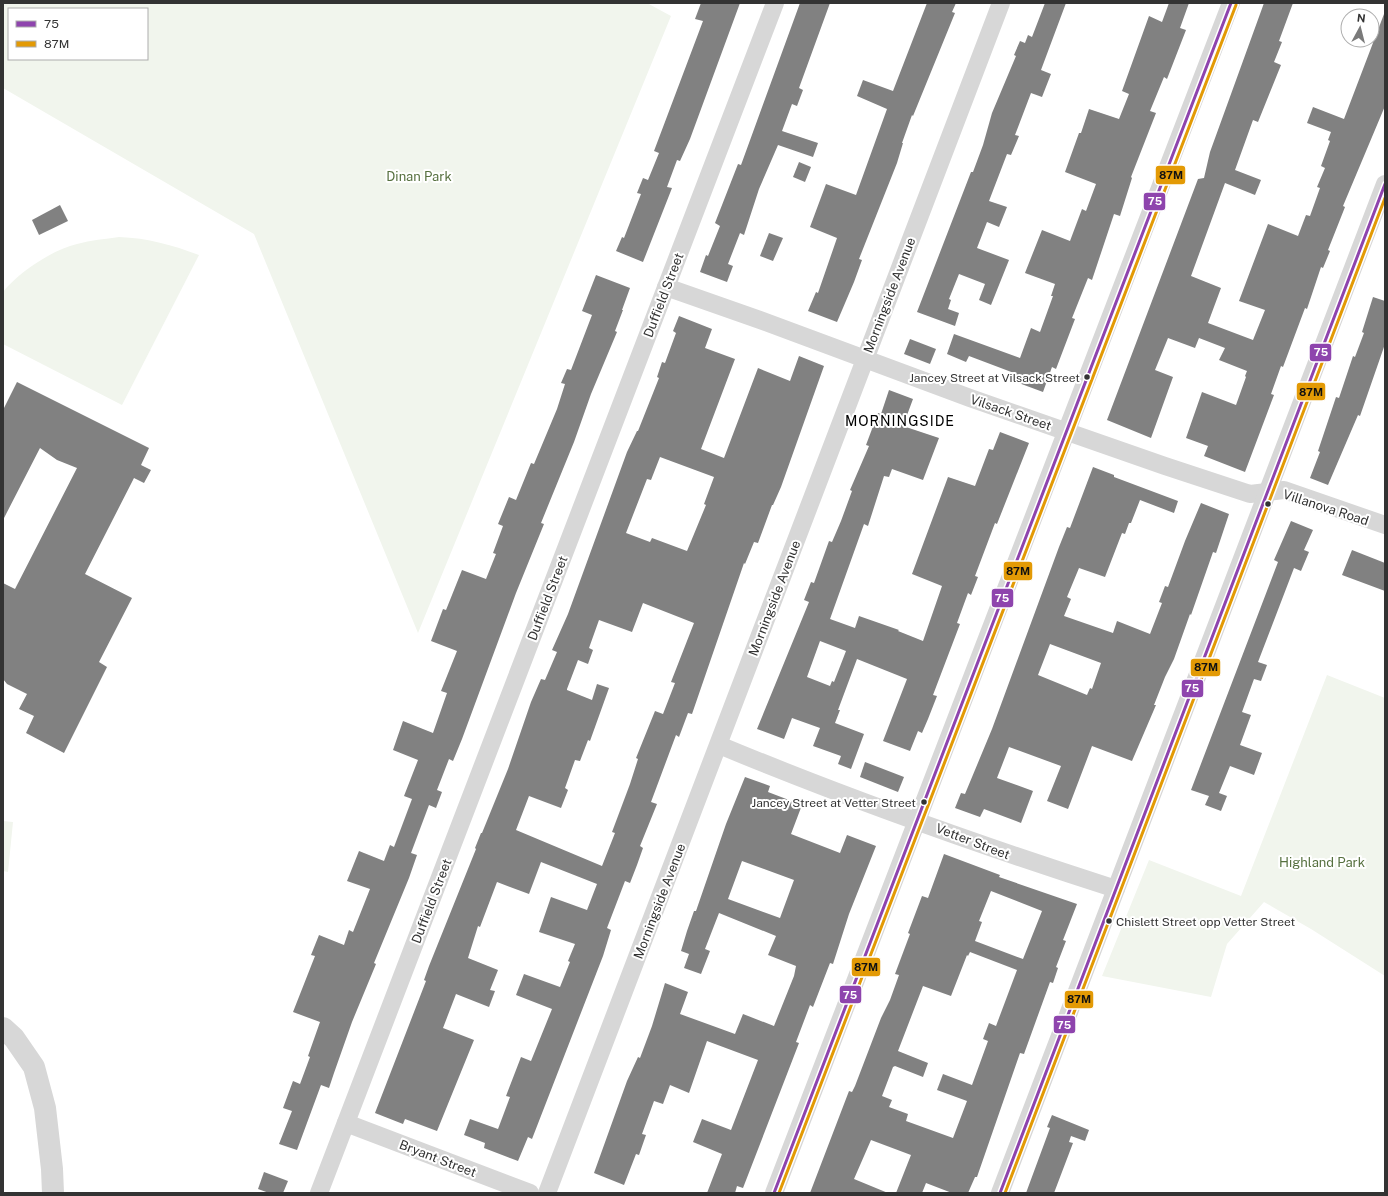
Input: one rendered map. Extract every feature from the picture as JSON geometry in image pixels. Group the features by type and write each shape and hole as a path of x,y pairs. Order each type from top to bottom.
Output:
{"street":[{"name":"Duffield Street","path":"319,1193 775,3"},
{"name":"Morningside Avenue","path":"547,1193 1001,3"},
{"path":"774,1193 1231,3"},
{"path":"1000,1193 1385,184"},
{"name":"Vilsack Street","path":"666,287 760,320 864,360 1165,466 1250,494 1267,492"},
{"name":"Villanova Road","path":"1267,492 1284,490 1385,525"},
{"name":"Vetter Street","path":"719,745 819,786 918,820 1018,858 1116,889"},
{"path":"3,1028 14,1038 34,1067 45,1108 52,1169 53,1193"},
{"name":"Bryant Street","path":"346,1123 530,1193"}],"green space":[{"name":"Dinan Park","path":"3,3 647,3 671,16 418,633 254,234 3,88"},
{"path":"119,237 160,243 199,255 122,405 3,344 3,292 10,284 27,270 57,251 77,244"},
{"name":"Highland Park","path":"1327,675 1385,698 1385,976 1311,929 1264,902 1227,944 1211,997 1102,976 1149,860 1241,896"},
{"path":"3,821 13,822 8,872 3,871"}],"building":[{"path":"701,3 740,3 690,139 680,161 677,160 667,187 672,188 643,262 616,251 622,237 624,238 641,194 637,193 643,178 648,180 659,153 654,151 703,21 695,19"},
{"path":"800,3 830,3 799,88 803,90 797,106 792,104 782,131 818,143 813,157 778,145 759,189 744,235 740,233 728,264 733,266 727,282 700,272 706,255 708,256 720,226 715,223 738,164 741,165"},
{"path":"927,3 956,3 952,12 955,13 913,116 912,115 897,163 859,259 862,260 837,322 808,311 816,292 818,293 837,238 810,227 826,184 856,195 887,109 857,96 863,80 893,91"},
{"path":"1045,3 1066,3 1041,70 1051,74 1042,97 1031,93 1015,135 1019,136 1011,155 1007,154 989,201 1007,207 999,227 987,222 977,248 1009,260 991,305 979,300 985,284 959,274 949,299 951,300 948,309 959,313 955,326 917,312 971,172 973,172 983,145 992,113 1016,56 1014,55 1020,41 1025,43 1028,35 1032,37"},
{"path":"1169,3 1189,3 1180,28 1186,30 1167,79 1164,77 1150,111 1156,113 1131,177 1132,178 1120,216 1114,214 1092,280 1088,278 1072,318 1075,319 1056,369 1052,367 1043,392 1011,380 1014,373 969,356 966,362 947,354 954,334 1020,358 1031,328 1040,332 1053,296 1051,296 1055,284 1025,273 1042,230 1070,241 1082,209 1086,211 1096,184 1065,172 1079,133 1081,133 1089,109 1119,119 1129,94 1122,91 1149,16 1162,22"},
{"path":"1264,3 1293,3 1279,41 1282,42 1274,62 1281,65 1258,122 1253,120 1235,170 1261,180 1255,195 1225,183 1191,276 1221,288 1208,323 1253,340 1265,310 1239,301 1268,224 1298,236 1306,215 1310,216 1320,188 1317,187 1325,168 1321,166 1330,141 1328,140 1331,132 1307,123 1313,107 1344,119 1371,48 1380,48 1380,24 1384,14 1385,106 1343,206 1345,207 1328,250 1330,251 1323,268 1321,267 1307,309 1305,308 1283,367 1281,366 1271,394 1274,395 1245,472 1204,456 1208,446 1186,438 1202,392 1236,405 1247,371 1219,360 1225,348 1199,338 1195,348 1168,338 1155,370 1173,377 1151,438 1107,420 1198,179 1204,178 1210,152"},
{"path":"799,162 811,167 805,182 793,177"},
{"path":"60,205 68,221 39,235 32,220"},
{"path":"769,233 783,238 773,261 760,256"},
{"path":"596,275 630,288 615,331 617,332 591,394 574,442 541,523 544,524 516,593 462,739 453,761 449,759 437,790 442,792 436,808 429,805 411,853 417,855 409,878 374,963 376,964 352,1022 329,1088 321,1085 297,1150 279,1144 292,1111 283,1108 293,1081 300,1084 310,1057 308,1056 320,1022 293,1012 315,956 311,955 319,935 344,945 349,930 353,932 370,889 347,881 359,851 384,861 390,845 394,847 412,799 404,796 418,760 393,750 403,721 433,733 447,693 441,691 457,651 431,641 443,609 446,610 462,570 486,579 496,554 493,553 503,526 498,524 509,497 516,500 531,463 534,464 557,409 565,384 561,383 567,369 571,370 592,315 582,311"},
{"path":"1373,297 1385,301 1385,344 1360,416 1358,415 1328,485 1310,478 1320,452 1318,451 1336,397 1339,398 1353,356 1355,357 1364,333 1362,332"},
{"path":"679,316 712,329 705,348 735,359 701,449 724,458 758,368 790,381 799,356 824,366 781,487 772,505 758,543 754,542 745,564 744,563 692,714 688,713 679,737 676,735 651,802 657,804 640,846 643,848 637,865 630,883 625,881 607,928 611,930 603,956 532,1139 528,1137 518,1161 484,1148 485,1143 464,1135 470,1119 498,1129 510,1097 506,1096 521,1057 531,1061 552,1009 516,995 524,974 560,987 570,962 568,961 575,944 539,932 551,897 587,910 597,884 541,862 529,894 497,882 480,927 478,926 468,958 498,970 490,990 495,991 489,1007 456,994 443,1028 474,1040 437,1131 405,1119 403,1124 375,1113 426,981 424,980 429,966 481,833 508,769 531,702 541,679 545,680 557,652 552,650 568,614 627,452 638,431 659,378 657,377 662,362 665,363 676,333 673,331","holes":["660,457 714,477 704,504 706,505 687,551 652,538 650,542 626,533 647,479 651,480","643,603 694,623 671,682 675,683 663,714 655,711 636,758 638,759 630,784 612,832 615,833 602,866 516,830 529,796 561,808 568,790 565,788 575,760 580,761 588,740 590,741 609,688 597,684 592,700 567,689 578,660 588,664 593,650 589,648 599,620 632,632"]},
{"path":"910,339 936,349 930,364 904,354"},
{"path":"17,382 149,448 141,465 151,470 144,483 134,478 85,574 132,598 99,662 107,667 64,753 26,733 34,716 19,709 27,694 7,684 3,679 3,583 15,589 77,468 57,460 40,448 3,520 3,410"},
{"path":"889,390 913,399 903,426 939,438 923,480 892,469 889,477 884,476 868,526 864,524 830,619 855,628 859,616 899,630 898,631 923,641 942,586 912,574 948,477 975,486 989,449 993,450 1000,432 1029,443 997,524 995,523 975,576 978,577 971,595 968,593 957,623 960,624 933,695 937,696 922,733 918,731 910,751 883,741 907,679 857,659 838,710 840,710 835,723 864,734 851,769 838,764 841,756 813,746 820,728 792,718 784,739 757,729 809,602 804,600 811,582 814,583 829,541 832,542 841,521 852,491 850,490 869,446 866,445 878,413 881,414","holes":["820,641 846,651 834,682 832,681 830,686 807,677"]},
{"path":"1093,467 1114,475 1114,477 1178,501 1174,513 1140,500 1125,534 1122,533 1105,577 1079,568 1067,597 1071,599 1064,616 1113,633 1117,621 1150,634 1162,603 1159,602 1165,586 1168,587 1201,503 1229,514 1216,553 1213,552 1174,659 1165,677 1154,705 1156,705 1132,761 1092,746 1068,809 1047,801 1061,766 1009,747 997,778 1033,791 1021,823 984,809 980,817 955,808 961,793 965,794 992,729 1059,547 1067,527 1070,528","holes":["1050,644 1101,663 1092,689 1090,688 1087,695 1038,675"]},
{"path":"1291,521 1313,530 1304,550 1309,552 1301,571 1294,568 1258,662 1267,665 1261,681 1254,679 1242,712 1251,715 1240,745 1262,753 1254,775 1230,766 1219,793 1227,796 1221,811 1205,805 1209,796 1191,790 1278,562 1274,560"},
{"path":"1352,550 1385,563 1385,591 1342,575"},
{"path":"865,762 904,777 898,792 860,777"},
{"path":"745,777 770,786 768,792 802,805 791,834 840,853 847,835 876,846 849,914 833,964 830,963 813,1007 810,1005 796,1042 799,1043 743,1188 737,1186 735,1193 707,1193 722,1154 693,1142 702,1119 731,1130 758,1060 707,1041 689,1093 670,1085 663,1104 654,1101 642,1134 646,1135 639,1155 636,1154 624,1185 594,1173 627,1081 638,1057 640,1058 652,1026 665,983 688,992 680,1014 735,1034 743,1014 774,1026 794,976 796,966 768,955 776,936 719,913 705,949 710,951 701,974 684,968 689,954 681,951 726,824","holes":["742,861 794,880 780,918 728,899"]},
{"path":"944,854 1000,875 999,877 1077,904 1063,940 1066,941 1056,967 1058,968 1053,983 1050,982 1024,1054 1020,1053 977,1177 975,1177 968,1193 952,1193 926,1183 922,1193 896,1193 911,1155 871,1140 854,1179 888,1193 810,1193 849,1091 852,1092 855,1086 881,1018 890,1000 899,975 895,974 922,896 928,898","holes":["991,891 1042,911 1023,959 975,941 982,922 979,921","970,952 1017,970 996,1026 989,1023 983,1039 988,1041 972,1085 943,1074 937,1090 967,1101 953,1138 906,1121 908,1114 889,1107 892,1100 882,1096 893,1067 895,1066 923,1077 928,1063 898,1051 923,986 951,996 967,955 968,956"]},
{"path":"1052,1115 1089,1130 1085,1141 1071,1136 1069,1142 1073,1143 1054,1193 1026,1193 1050,1128 1047,1127"},
{"path":"264,1172 288,1181 283,1193 269,1193 258,1189"}],"transit line":[{"name":"75","path":"774,1193 1231,3"},
{"name":"87M","path":"779,1193 1236,5"},
{"name":"75","path":"1000,1193 1385,184"},
{"name":"87M","path":"1005,1193 1385,198"}],"place":[{"name":"Jancey Street at Vilsack Street","path":"1087,377"},
{"name":"Jancey Street at Vetter Street","path":"924,802"},
{"name":"Chislett Street opp Vetter Street","path":"1109,921"}],"district":[{"name":"MORNINGSIDE","path":"900,421"}]}
